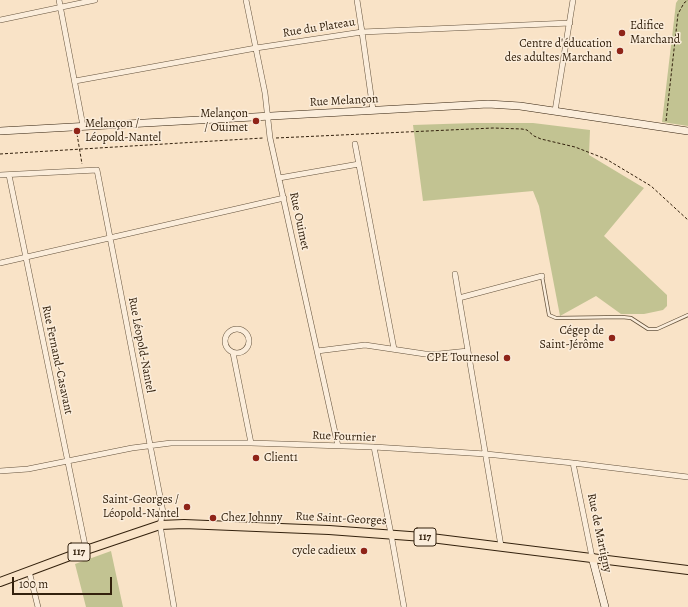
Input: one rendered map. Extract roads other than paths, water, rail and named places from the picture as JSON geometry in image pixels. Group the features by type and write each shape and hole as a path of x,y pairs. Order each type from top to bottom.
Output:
{"main road":[{"name":"Rue Saint-Georges","path":"0,582 86,550 160,525 184,524 329,530 423,536 688,570"}],"street":[{"path":"59,0 75,81 79,126"},
{"path":"0,20 95,0"},
{"name":"Rue Ouimet","path":"246,0 265,94 270,138 338,446"},
{"path":"357,0 373,110"},
{"path":"555,111 573,0"},
{"name":"Rue du Plateau","path":"75,81 256,48 362,32 570,23"},
{"name":"Rue Melançon","path":"0,131 488,104 520,106 688,131"},
{"path":"356,144 394,349"},
{"path":"279,178 359,164"},
{"name":"Rue Léopold-Nantel","path":"9,175 97,170 163,512 160,525 174,607"},
{"path":"0,175 9,175"},
{"name":"Rue Fernand-Casavant","path":"9,175 86,550"},
{"path":"0,263 284,198"},
{"path":"455,274 501,546"},
{"path":"459,298 542,276"},
{"path":"233,353 241,353 248,348 250,339 243,330 235,328 231,330 226,336 225,344 229,351 233,353 251,443"},
{"path":"317,351 365,345 425,354 468,351"},
{"name":"Rue Fournier","path":"0,472 28,469 132,448 170,443 251,443 374,447 486,454 688,477"},
{"path":"374,447 404,607"},
{"name":"Rue de Martigny","path":"573,463 592,557 605,607"},
{"path":"29,571 38,607"}],"lane":[{"path":"542,276 549,315 556,318 631,318 648,330 657,329 688,315"}],"place":[{"name":"Edifice Marchand","path":"622,33"},
{"name":"Centre d'éducation des adultes Marchand","path":"620,51"},
{"name":"Melançon / Ouimet","path":"256,121"},
{"name":"Melançon / Léopold-Nantel","path":"77,131"},
{"name":"Cégep de Saint-Jérôme","path":"612,338"},
{"name":"CPE Tournesol","path":"507,358"},
{"name":"Client1","path":"256,458"},
{"name":"Saint-Georges / Léopold-Nantel","path":"187,507"},
{"name":"Chez Johnny","path":"213,518"},
{"name":"cycle cadieux","path":"364,551"}]}
